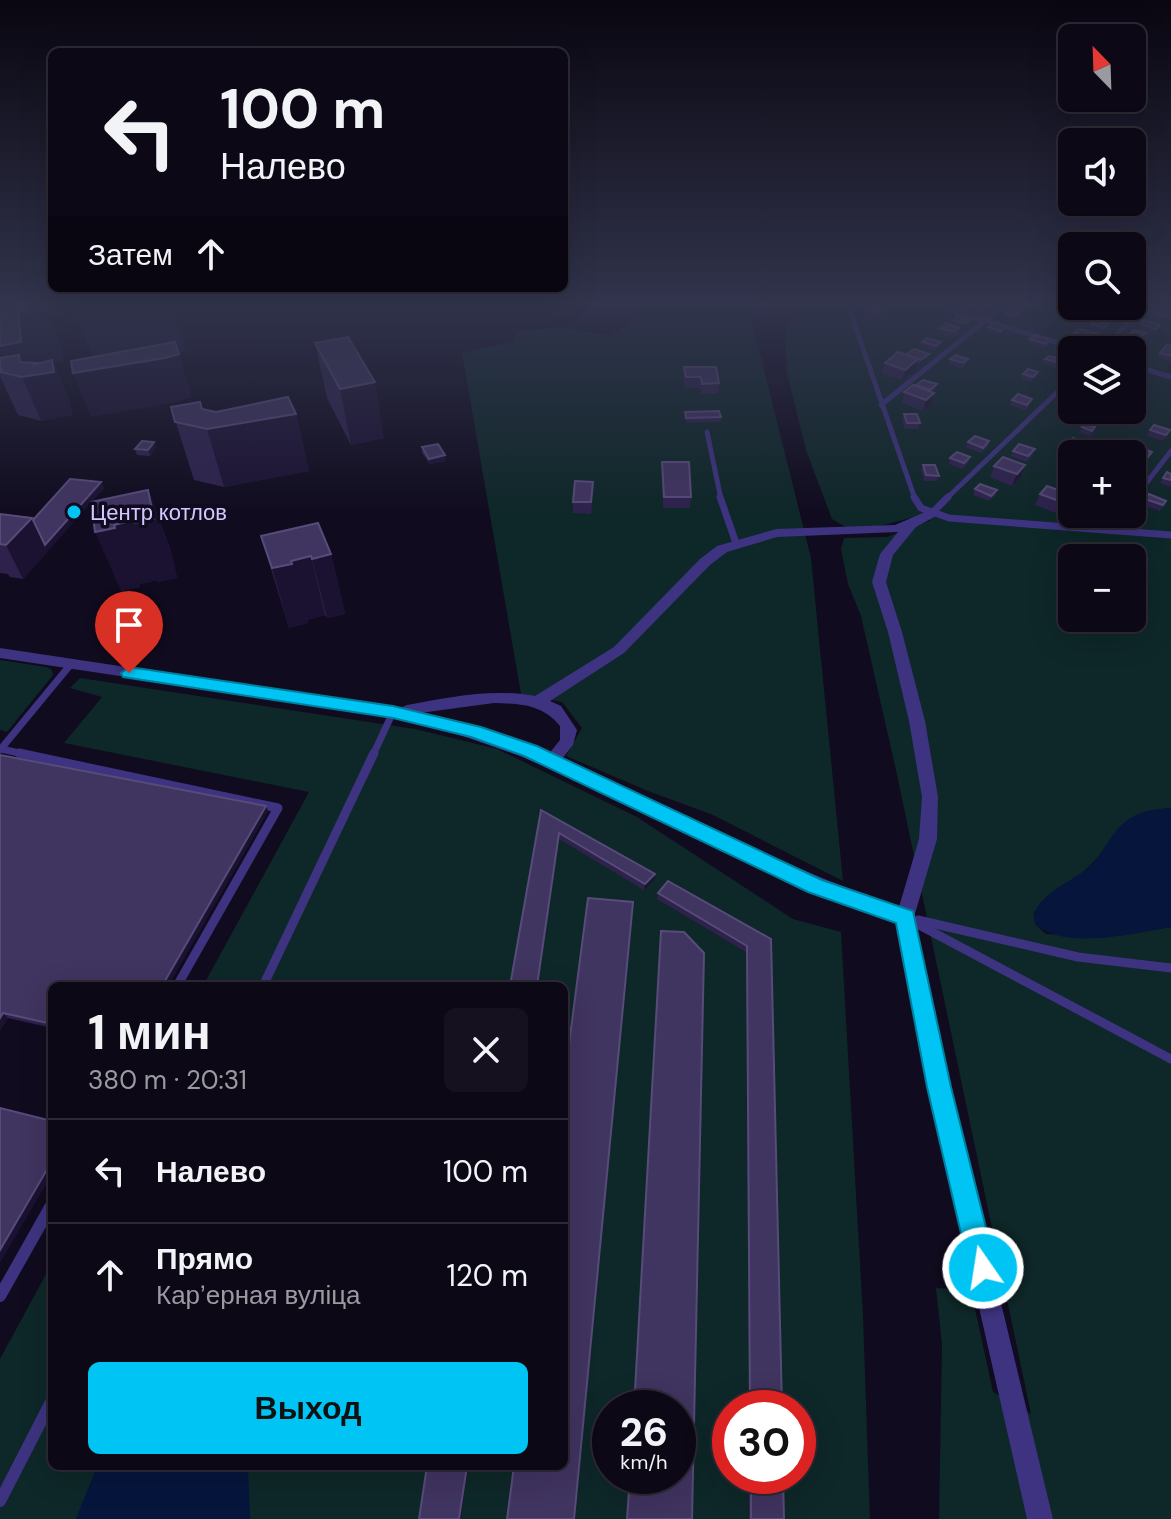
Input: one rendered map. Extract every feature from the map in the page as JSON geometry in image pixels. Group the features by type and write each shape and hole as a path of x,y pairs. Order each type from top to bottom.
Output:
{"street":[{"path":"538,701 619,650 713,555 736,543 776,533 872,532 912,524 932,513"},
{"path":"912,524 887,554 879,582 917,721 930,797 928,839 905,917 939,1087 1040,1519"},
{"path":"0,653 393,712 463,728 551,761 815,886 905,917"},
{"path":"393,712 485,699 538,701 557,710 569,729 567,742 551,761"}],"lane":[{"path":"870,373 912,497 921,508 960,519 1171,535"},
{"path":"881,405 921,373"},
{"path":"932,513 1058,392"},
{"path":"707,432 724,515 736,543"},
{"path":"1146,484 1171,451"},
{"path":"71,664 0,749 278,808 179,982"},
{"path":"265,982 393,712"},
{"path":"905,917 1078,957 1171,968"},
{"path":"905,917 1171,1059"},
{"path":"0,1296 48,1211"},
{"path":"0,1501 48,1408"}],"green space":[{"path":"465,373 765,373 811,558 843,881 713,815 566,756 582,728 562,702 521,694"},
{"path":"787,373 1058,373 1058,424 1146,424 1146,373 1171,373 1171,808 1139,815 1128,822 1095,861 1054,892 1034,912 1035,924 1046,934 1117,936 1171,927 1171,1519 939,1519 942,1344 936,1288 971,1290 993,1392 1031,1414 896,770 861,616 848,584 841,549 844,538 887,537 931,520 914,517 880,526 847,528 832,519 806,450"},
{"path":"0,660 46,667 52,670 53,675 7,732 0,730"},
{"path":"80,678 415,729 497,749 637,817 793,919 841,932 863,1316 870,1519 0,1519 0,1359 48,1270 48,1470 568,1470 568,982 205,982 309,792 64,743 102,697 70,688"}],"water":[{"path":"1171,808 1171,927 1120,936 1081,938 1064,937 1035,924 1040,904 1093,863 1123,823 1144,812"},
{"path":"95,1470 248,1470 250,1519 76,1519"}],"building":[{"path":"4,373 48,373 22,377"},
{"path":"331,373 370,373 375,382 340,389"},
{"path":"685,373 717,373 719,383 702,384 701,377 686,377"},
{"path":"923,380 937,384 930,390 916,385"},
{"path":"913,385 934,393 926,400 904,392"},
{"path":"1018,394 1032,399 1027,405 1012,400"},
{"path":"288,397 296,414 207,429 175,422 171,407 200,402 202,409 216,412"},
{"path":"719,411 721,417 686,418 685,412"},
{"path":"904,414 917,414 920,423 907,423"},
{"path":"1085,424 1095,427 1092,431 1082,427"},
{"path":"1154,425 1170,430 1166,435 1150,430"},
{"path":"975,436 989,441 983,448 968,442"},
{"path":"142,441 154,442 148,450 135,449"},
{"path":"438,444 445,455 429,459 422,447"},
{"path":"1019,444 1035,449 1028,456 1013,451"},
{"path":"957,452 970,457 964,463 950,458"},
{"path":"1003,457 1025,465 1017,474 994,466"},
{"path":"662,462 689,462 691,497 664,497"},
{"path":"923,465 935,465 939,476 926,475"},
{"path":"70,479 101,482 45,545 33,520"},
{"path":"575,481 593,482 591,502 573,502"},
{"path":"980,484 997,490 991,496 975,489"},
{"path":"1047,486 1058,490 1058,501 1040,494"},
{"path":"148,490 154,519 135,523 134,520 95,532 91,502"},
{"path":"1149,494 1166,501 1163,505 1146,498"},
{"path":"0,514 32,518 6,545 0,544"},
{"path":"318,523 331,554 312,559 311,556 272,568 261,536"},
{"path":"0,755 266,806 164,982 48,982 48,1023 3,1013 0,1018"},
{"path":"541,810 655,874 645,884 559,833 538,982 511,982"},
{"path":"668,881 771,939 782,1390 750,1390 747,946 658,893"},
{"path":"588,898 633,902 574,1519 507,1519 513,1470 568,1470 568,1052"},
{"path":"661,931 684,932 704,953 695,1390 635,1390"},
{"path":"0,1108 48,1120 48,1168 0,1250"},
{"path":"426,1470 466,1470 459,1519 419,1519"},
{"path":"629,1494 693,1494 692,1519 627,1519"},
{"path":"751,1494 783,1494 784,1519 751,1519"}],"place":[{"name":"Центр котлов","path":"74,512"}],"route":[{"path":"129,673 393,712 474,732 530,751 815,886 905,917 939,1087 983,1268"}]}
